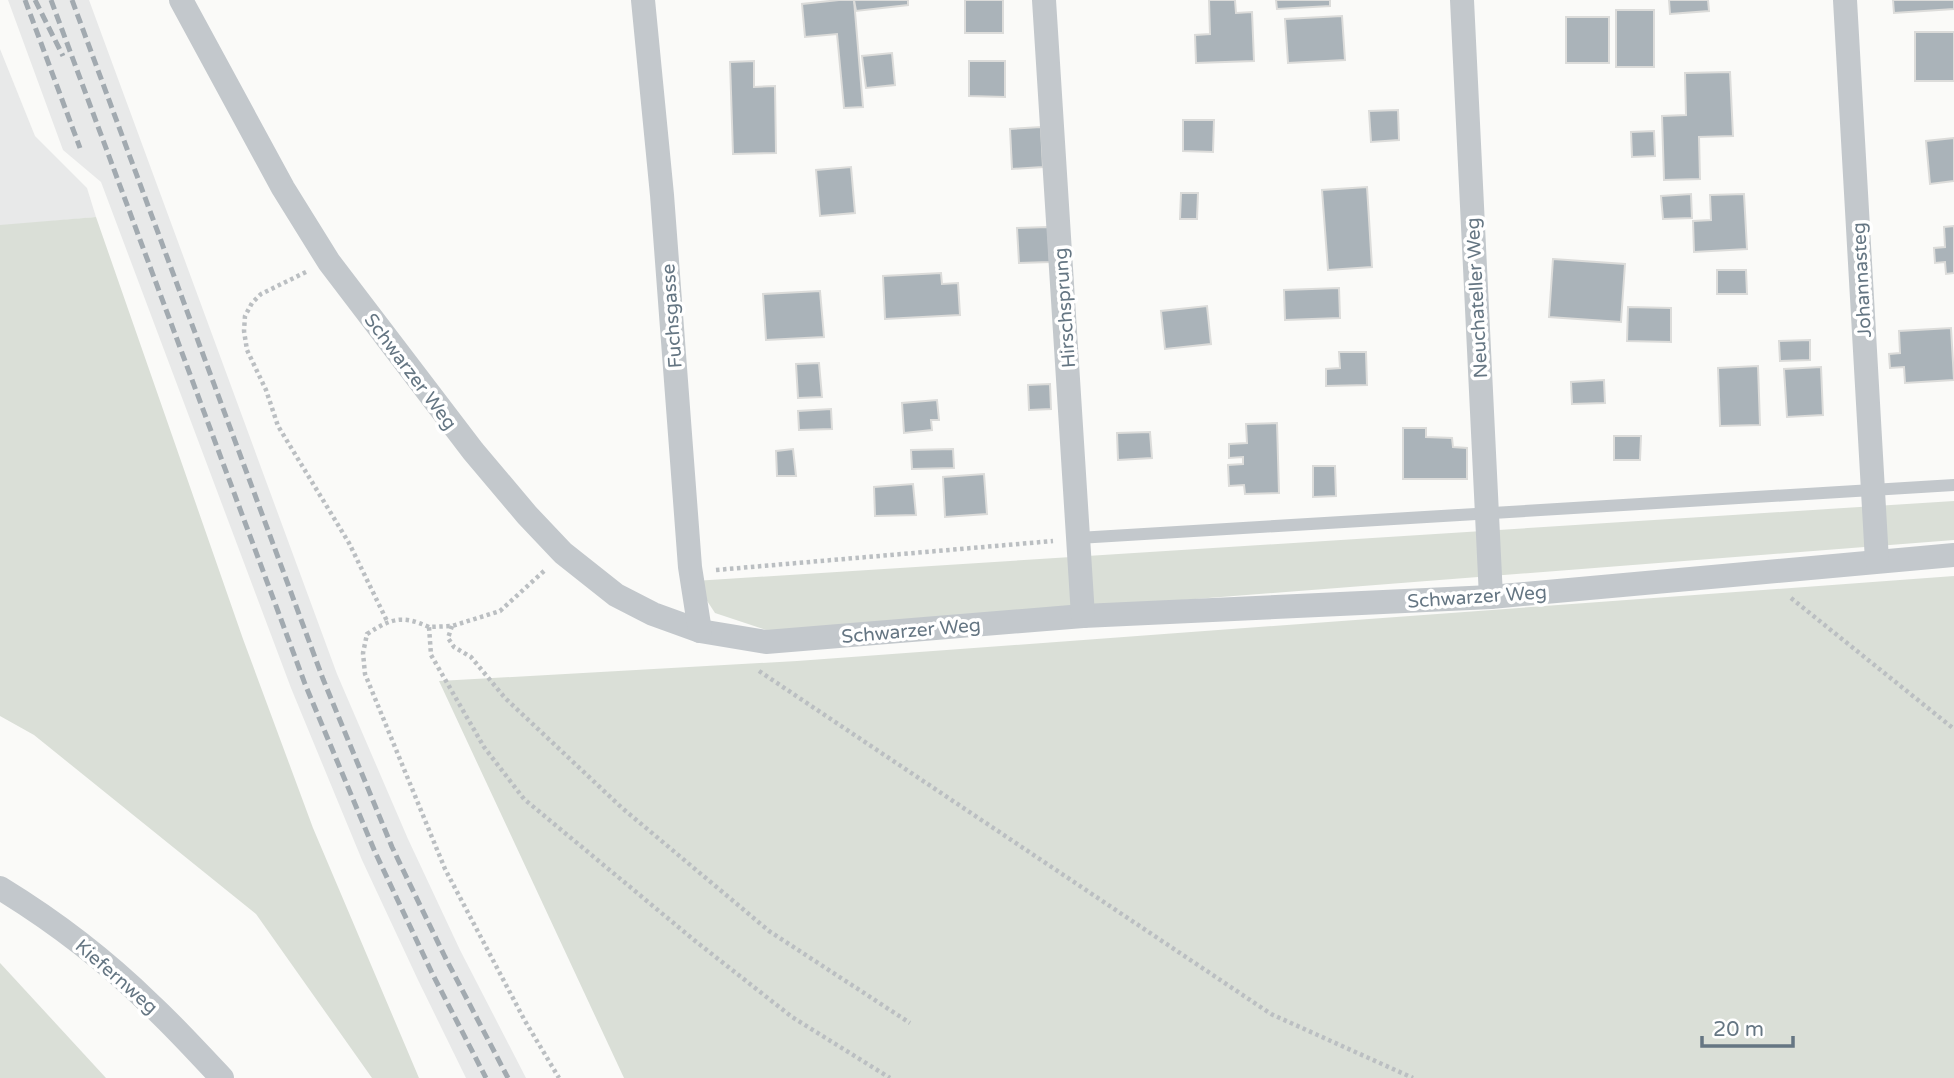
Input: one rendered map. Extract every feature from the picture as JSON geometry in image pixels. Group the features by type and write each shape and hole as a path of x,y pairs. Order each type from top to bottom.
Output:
{"street":[{"name":"Schwarzer Weg","path":"181,0 283,188 329,262 473,451 564,553 616,596 653,614 700,631 766,642 1083,617 1491,597 1954,555"},
{"name":"Fuchsgasse","path":"643,0 662,195 691,572 700,631"},
{"name":"Hirschsprung","path":"1044,0 1083,617"},
{"name":"Neuchateller Weg","path":"1462,0 1491,597"},
{"name":"Johannasteg","path":"1845,0 1877,561"},
{"name":"Kiefernweg","path":"0,888 42,914 107,965 151,1004 222,1078"}],"lane":[{"path":"1078,538 1954,485"}],"path":[{"path":"329,262 261,294 245,316 247,350 266,390 278,426 349,543 387,621"},
{"path":"691,572 1078,538"},
{"path":"559,1078 525,1021 445,869 365,674 363,653 367,634 387,621 409,618 429,627 452,626 500,611 564,553"},
{"path":"1759,572 1954,729"},
{"path":"452,626 448,638 454,647 471,657 505,698 621,807 769,930 910,1023"},
{"path":"429,627 431,655 484,747 524,799 694,940 792,1017 890,1078"},
{"path":"757,669 1271,1014 1413,1078"}],"shaded area":[{"path":"8,0 89,0 337,674 408,839 460,950 526,1078 466,1078 418,980 362,860 291,688 101,182 63,150"},
{"path":"0,49 35,136 87,188 96,217 0,226"},
{"path":"96,217 243,639 313,828 419,1078 372,1078 256,914 34,735 0,716 0,225"},
{"path":"1954,501 1954,540 772,632 715,613 694,581"},
{"path":"1954,576 1954,1078 624,1078 439,681 797,661"},
{"path":"1,964 106,1078 0,1078"}],"building":[{"path":"854,0 863,107 844,108 837,34 805,37 802,4"},
{"path":"854,0 908,0 908,5 856,11"},
{"path":"965,0 1003,0 1003,33 965,33"},
{"path":"1209,0 1235,0 1236,13 1252,12 1254,61 1196,63 1195,35 1210,34"},
{"path":"1276,0 1330,0 1330,6 1277,9"},
{"path":"1669,0 1708,0 1709,11 1670,14"},
{"path":"1893,0 1954,0 1954,9 1894,13"},
{"path":"1616,10 1654,10 1654,67 1616,67"},
{"path":"1342,16 1345,60 1288,63 1285,19"},
{"path":"1566,17 1609,17 1609,63 1566,63"},
{"path":"1915,32 1954,32 1954,81 1915,81"},
{"path":"892,53 895,85 866,88 862,56"},
{"path":"754,61 754,87 775,86 776,153 733,154 730,62"},
{"path":"969,61 1005,61 1005,97 969,96"},
{"path":"1730,72 1733,136 1699,137 1700,179 1664,180 1662,116 1686,115 1685,73"},
{"path":"1398,110 1399,140 1371,142 1369,111"},
{"path":"1183,120 1214,120 1213,152 1183,151"},
{"path":"1041,127 1043,167 1012,169 1010,129"},
{"path":"1654,131 1655,156 1632,157 1631,132"},
{"path":"1954,138 1954,181 1930,184 1926,141"},
{"path":"851,167 855,213 820,216 816,170"},
{"path":"1367,187 1372,267 1328,270 1322,190"},
{"path":"1181,193 1198,193 1197,219 1180,219"},
{"path":"1691,194 1692,218 1663,219 1661,196"},
{"path":"1744,194 1747,249 1694,252 1693,221 1711,220 1710,195"},
{"path":"1954,226 1954,273 1946,274 1945,262 1935,263 1934,248 1945,247 1944,227"},
{"path":"1048,227 1050,262 1019,263 1017,228"},
{"path":"1553,259 1625,264 1621,322 1549,317"},
{"path":"1717,270 1746,270 1747,294 1717,294"},
{"path":"941,273 942,284 958,283 960,315 885,319 883,276"},
{"path":"1339,288 1340,318 1285,320 1284,290"},
{"path":"820,291 824,337 766,340 763,294"},
{"path":"1207,306 1211,344 1165,349 1161,311"},
{"path":"1628,307 1671,308 1671,342 1627,341"},
{"path":"1951,328 1954,380 1905,383 1904,367 1890,368 1889,354 1900,353 1899,331"},
{"path":"1810,340 1810,360 1780,361 1779,341"},
{"path":"1339,352 1366,352 1367,385 1326,386 1326,369 1340,368"},
{"path":"819,363 822,397 798,398 796,364"},
{"path":"1758,366 1760,425 1720,426 1718,368"},
{"path":"1821,367 1823,415 1787,417 1784,369"},
{"path":"1604,380 1605,403 1572,404 1571,382"},
{"path":"1050,384 1051,409 1029,410 1028,385"},
{"path":"937,400 939,420 931,420 932,430 904,433 902,403"},
{"path":"831,409 832,429 799,430 798,411"},
{"path":"1277,423 1279,493 1245,494 1244,485 1229,486 1228,465 1243,464 1243,457 1229,458 1229,444 1247,443 1246,424"},
{"path":"1403,428 1426,428 1426,437 1452,438 1453,447 1467,448 1467,479 1403,479"},
{"path":"1150,432 1152,458 1118,460 1117,433"},
{"path":"1614,436 1641,436 1640,460 1614,460"},
{"path":"793,449 796,476 777,476 776,451"},
{"path":"953,449 954,468 912,469 911,450"},
{"path":"1313,466 1335,466 1336,496 1313,497"},
{"path":"984,474 987,514 945,517 943,477"},
{"path":"913,484 916,515 875,516 874,487"}],"railway":[{"path":"25,0 80,148"},
{"path":"35,0 63,56"},
{"path":"51,0 305,684 375,852 432,973 486,1078"},
{"path":"72,0 323,679 392,847 508,1078"}]}
